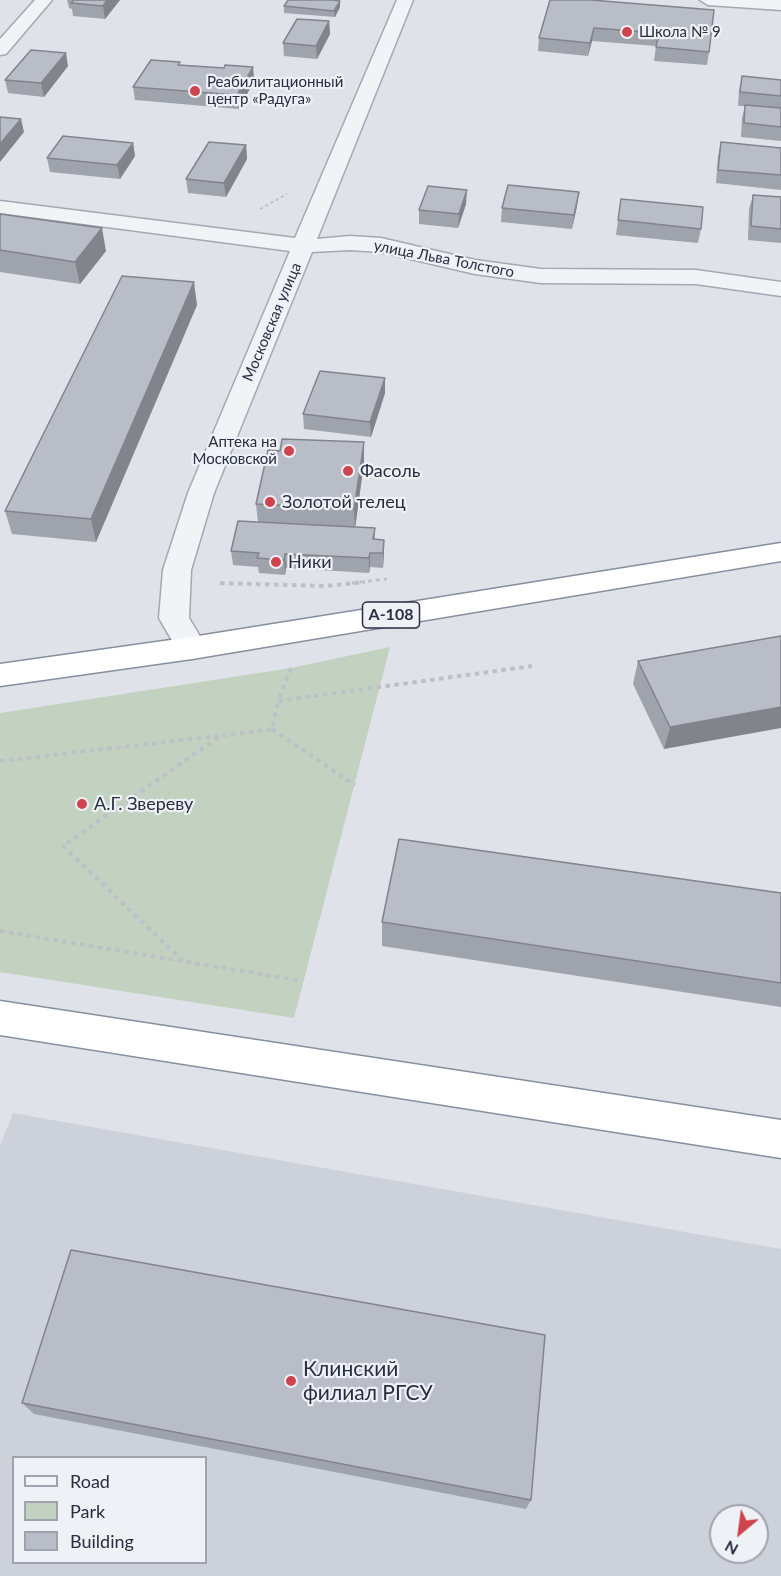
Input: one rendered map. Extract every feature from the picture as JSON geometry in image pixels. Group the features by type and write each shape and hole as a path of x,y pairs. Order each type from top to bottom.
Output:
{"highway":[{"name":"А-108","path":"0,675 192,648 781,552"},
{"path":"0,1018 781,1139"}],"street":[{"path":"0,50 44,0"},
{"name":"Московская улица","path":"192,648 174,618 177,570 201,493 405,0"},
{"path":"708,0 781,5"},
{"name":"улица Льва Толстого","path":"0,207 303,246 350,243 381,245 475,267 541,276 696,277 781,289"}],"path":[{"path":"214,234 294,190"},
{"path":"278,701 532,666"},
{"path":"272,729 278,701 291,668"},
{"path":"0,761 272,729 355,785"},
{"path":"183,962 63,846 220,736"},
{"path":"0,931 303,981"}],"shaded area":[{"path":"13,1113 781,1249 781,1576 0,1576 0,1146"}],"green space":[{"path":"390,647 294,1018 0,972 0,713 291,668"}],"building":[{"path":"74,0 107,0 103,6 71,3"},
{"path":"288,0 340,1 334,11 284,6"},
{"name":"Школа № 9","path":"550,0 591,0 714,10 709,52 656,47 659,33 594,28 590,43 539,38"},
{"path":"297,19 329,21 316,46 283,43"},
{"path":"31,50 66,53 41,83 5,80"},
{"path":"151,60 180,62 178,65 253,67 237,95 133,87"},
{"path":"742,76 781,80 781,96 740,92"},
{"path":"745,105 781,108 781,127 744,123"},
{"path":"0,117 21,119 0,144"},
{"path":"63,136 133,143 117,165 47,158"},
{"path":"209,142 246,145 224,183 186,179"},
{"path":"721,142 781,148 781,175 718,170"},
{"path":"508,185 579,192 574,215 502,208"},
{"path":"428,186 467,190 459,214 419,210"},
{"path":"753,195 781,197 781,229 751,226"},
{"path":"621,199 703,207 701,229 618,220"},
{"path":"0,214 102,228 75,262 0,250"},
{"path":"122,276 194,282 91,519 5,511"},
{"path":"320,371 385,378 370,422 303,414"},
{"path":"282,439 364,442 354,509 256,504 268,450 280,451"},
{"path":"238,521 375,528 373,539 384,540 383,553 370,553 369,558 285,554 284,560 257,558 259,553 231,551"},
{"path":"781,636 781,707 670,727 638,661"},
{"path":"399,839 781,893 781,983 382,922"},
{"name":"Клинский филиал РГСУ","path":"71,1250 545,1335 531,1500 22,1403"}],"place":[{"name":"Школа № 9","path":"627,32"},
{"name":"Реабилитационный центр «Радуга»","path":"195,91"},
{"name":"Аптека на Московской","path":"289,451"},
{"name":"Фасоль","path":"348,471"},
{"name":"Золотой телец","path":"270,502"},
{"name":"Ники","path":"276,562"},
{"name":"А.Г. Звереву","path":"82,804"},
{"name":"Клинский филиал РГСУ","path":"291,1381"}]}
